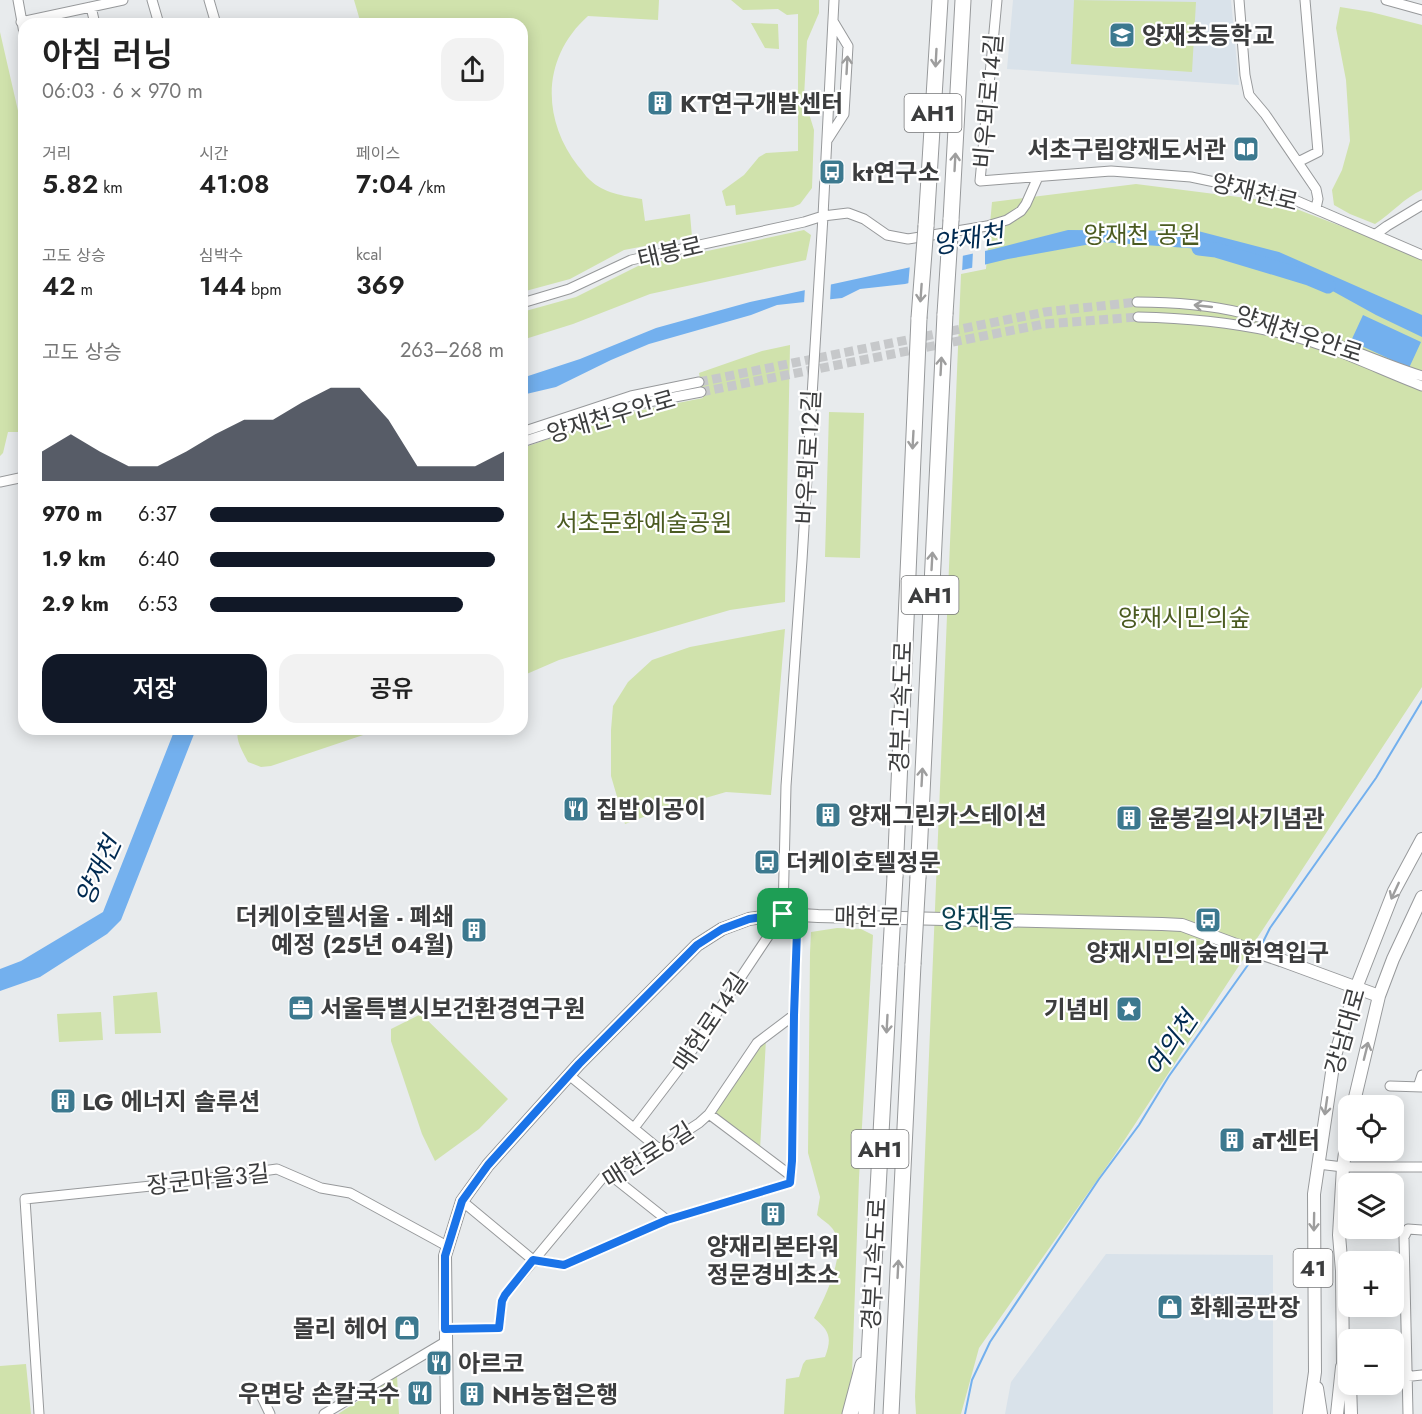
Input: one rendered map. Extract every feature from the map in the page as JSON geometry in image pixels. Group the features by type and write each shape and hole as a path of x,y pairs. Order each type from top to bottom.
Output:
{"highway":[{"name":"경부고속도로","path":"866,1414 895,876 919,318 940,0"},
{"name":"경부고속도로","path":"891,1414 945,314 963,0"},
{"path":"895,1328 903,1414"},
{"path":"850,1414 871,1333"}],"main road":[{"name":"강남대로","path":"1309,1414 1315,1372 1314,1194 1334,1059 1356,988 1394,891 1422,839"},
{"name":"강남대로","path":"1356,1095 1379,996 1393,959 1422,897"},
{"name":"매헌로","path":"447,1414 445,1256 462,1201 488,1165 569,1075 697,945 722,929 749,919 783,914 1182,925 1379,996"},
{"name":"41","path":"1343,1329 1339,1235 1344,1161"},
{"name":"41","path":"1315,1372 1321,1414"},
{"name":"41","path":"1337,1414 1339,1395"},
{"path":"1350,1395 1351,1414"}],"street":[{"path":"18,0 20,18"},
{"path":"40,18 123,0"},
{"path":"152,0 157,18"},
{"path":"209,0 214,18"},
{"name":"바우뫼로12길","path":"783,914 786,786 802,560 834,0"},
{"name":"비우뫼로14길","path":"997,0 980,181 1038,177"},
{"path":"1239,0 1245,75 1249,95 1265,114 1316,189 1318,199 1316,208"},
{"path":"1298,162 1318,152 1305,0"},
{"path":"1386,0 1422,10"},
{"path":"91,7 94,18"},
{"path":"827,141 844,114 848,46 833,20"},
{"name":"양재천로","path":"1038,177 1110,171 1191,177 1272,193 1316,208 1422,255"},
{"path":"823,216 856,215 887,235 908,239 987,226 1007,220 1021,211 1038,177"},
{"path":"1376,234 1422,205"},
{"name":"태봉로","path":"528,301 569,289 631,260 799,224 823,216"},
{"name":"양재천우안로","path":"1137,302 1181,304 1242,312 1271,320 1422,386"},
{"name":"양재천우안로","path":"1138,317 1214,321 1261,329 1338,348 1422,376"},
{"name":"양재천우안로","path":"528,430 631,396 700,387 638,404 528,440"},
{"path":"0,482 18,478"},
{"path":"462,1201 533,1260 564,1265 667,1220 790,1179 797,931 783,914"},
{"name":"매헌로14길","path":"634,1128 685,1061 783,914"},
{"name":"매헌로6길","path":"445,1329 499,1328 502,1301 505,1295 604,1176 659,1149 699,1123 709,1114 757,1043 794,1015"},
{"path":"569,1075 659,1149"},
{"path":"1390,1086 1420,1087 1422,1075"},
{"name":"매헌로6길","path":"709,1114 790,1179"},
{"path":"1318,1164 1343,1167 1422,1167"},
{"name":"장군마을3길","path":"39,1414 25,1200 277,1169 321,1188 350,1193 447,1246"},
{"path":"609,1174 667,1220"},
{"path":"1408,1414 1404,1237 1408,1229 1422,1230"},
{"path":"324,1414 446,1342"},
{"path":"1404,1377 1422,1375"},
{"path":"258,1389 270,1414"}],"shaded area":[{"name":"양재초등학교","path":"1013,0 1231,0 1239,85 1007,69"},
{"name":"화훼공판장","path":"1106,1254 1273,1255 1273,1414 1005,1414 1011,1382"}],"green space":[{"path":"354,0 659,0 658,20 588,16 573,32 562,50 555,69 552,88 553,108 557,128 566,147 588,178 607,191 642,199 645,221 690,214 692,237 624,250 570,279 528,290 528,18 359,18"},
{"path":"731,0 819,0 819,13 807,41 804,97 814,130 812,188 800,204 793,207 736,215 735,205 726,206 722,191 744,175 759,157 766,153 798,151 798,14 787,15 778,9 743,10"},
{"path":"1074,0 1196,2 1192,72 1071,64"},
{"path":"1340,7 1422,25 1422,190 1409,197 1375,224 1334,205 1332,190 1342,170 1350,141 1346,80 1336,28"},
{"path":"751,23 778,24 779,49 765,48"},
{"path":"0,32 18,111 18,432 8,432 3,453 0,456"},
{"name":"양재시민의숲","path":"1136,184 1278,202 1422,257 1422,687 1114,1156 979,1348 961,1414 916,1414 961,274 986,269 992,202"},
{"path":"804,230 811,235 806,260 650,294 573,324 528,338 528,310 576,297 638,266"},
{"name":"서초문화예술공원","path":"790,345 785,602 730,610 559,660 528,673 528,446 627,413 703,398 699,373 762,351"},
{"path":"829,412 864,413 860,558 825,557"},
{"path":"785,629 771,795 726,792 625,824 611,776 611,730 613,706 628,682 652,660 690,647"},
{"path":"237,735 363,735 271,766 261,767 248,762"},
{"path":"837,928 861,929 873,935 859,1178 852,1374 845,1414 784,1414 786,1379 799,1377 806,1360 825,1357 829,1340 826,1331 814,1318 834,1273 838,1248 837,1237 832,1228 817,1215 820,1197 808,1153 810,953 811,932"},
{"path":"157,992 161,1033 115,1034 113,996"},
{"path":"101,1012 103,1040 59,1042 57,1014"},
{"path":"421,1014 508,1099 479,1129 435,1161 422,1134 391,1041 391,1029"},
{"path":"766,1039 760,1150 714,1115 759,1046"},
{"path":"26,1364 31,1414 0,1414 0,1366"},
{"path":"397,1376 399,1414 338,1414"}],"water":[{"path":"1068,230 1198,231 1279,252 1422,315 1422,337 1309,278 1216,250 1102,242 1008,259 905,284 860,289 842,298 777,305 751,315 649,344 556,387 528,394 528,376 580,359 656,328 750,302 994,249"},
{"path":"1363,315 1421,342 1409,368 1351,341"},
{"path":"173,735 194,735 121,920 107,934 40,977 0,991 0,969 21,961 103,912"}],"pier":[{"path":"985,248 985,267 972,271 973,251"},
{"path":"963,253 962,273 908,287 910,264"},
{"path":"831,282 830,302 804,304 805,287"}],"waterway":[{"name":"양재천","path":"1199,248 1216,250 1309,278 1328,286"},
{"name":"여의천","path":"1260,948 1270,928 1376,778 1422,701"},
{"name":"여의천","path":"965,1414 972,1380 990,1342 1099,1179 1139,1125 1169,1076 1255,955"}],"tunnel":[{"path":"699,382 1045,312 1137,302"},
{"path":"701,392 1044,324 1138,317"}],"place":[{"name":"양재초등학교","path":"1122,35"},
{"name":"KT연구개발센터","path":"660,103"},
{"name":"서초구립양재도서관","path":"1246,149"},
{"name":"kt연구소","path":"832,172"},
{"name":"집밥이공이","path":"576,809"},
{"name":"양재그린카스테이션","path":"828,815"},
{"name":"윤봉길의사기념관","path":"1129,818"},
{"name":"더케이호텔정문","path":"767,862"},
{"name":"양재시민의숲매헌역입구","path":"1208,920"},
{"name":"더케이호텔서울 - 폐쇄 예정 (25년 04월)","path":"474,930"},
{"name":"서울특별시보건환경연구원","path":"301,1008"},
{"name":"기념비","path":"1129,1009"},
{"name":"LG 에너지 솔루션","path":"63,1101"},
{"name":"aT센터","path":"1232,1140"},
{"name":"양재리본타워 정문경비초소","path":"773,1214"},
{"name":"화훼공판장","path":"1170,1307"},
{"name":"몰리 헤어","path":"407,1328"},
{"name":"아르코","path":"439,1363"},
{"name":"우면당 손칼국수","path":"420,1393"},
{"name":"NH농협은행","path":"472,1394"}],"district":[{"name":"양재동","path":"978,918"}],"route":[{"path":"783,914 797,931 790,1183 667,1220 564,1265 533,1260 502,1301 499,1328 445,1329 447,1246 462,1201 488,1165 579,1064 697,945 722,929 749,919 783,914"}],"park label":[{"name":"양재천 공원","path":"1142,234"}]}
